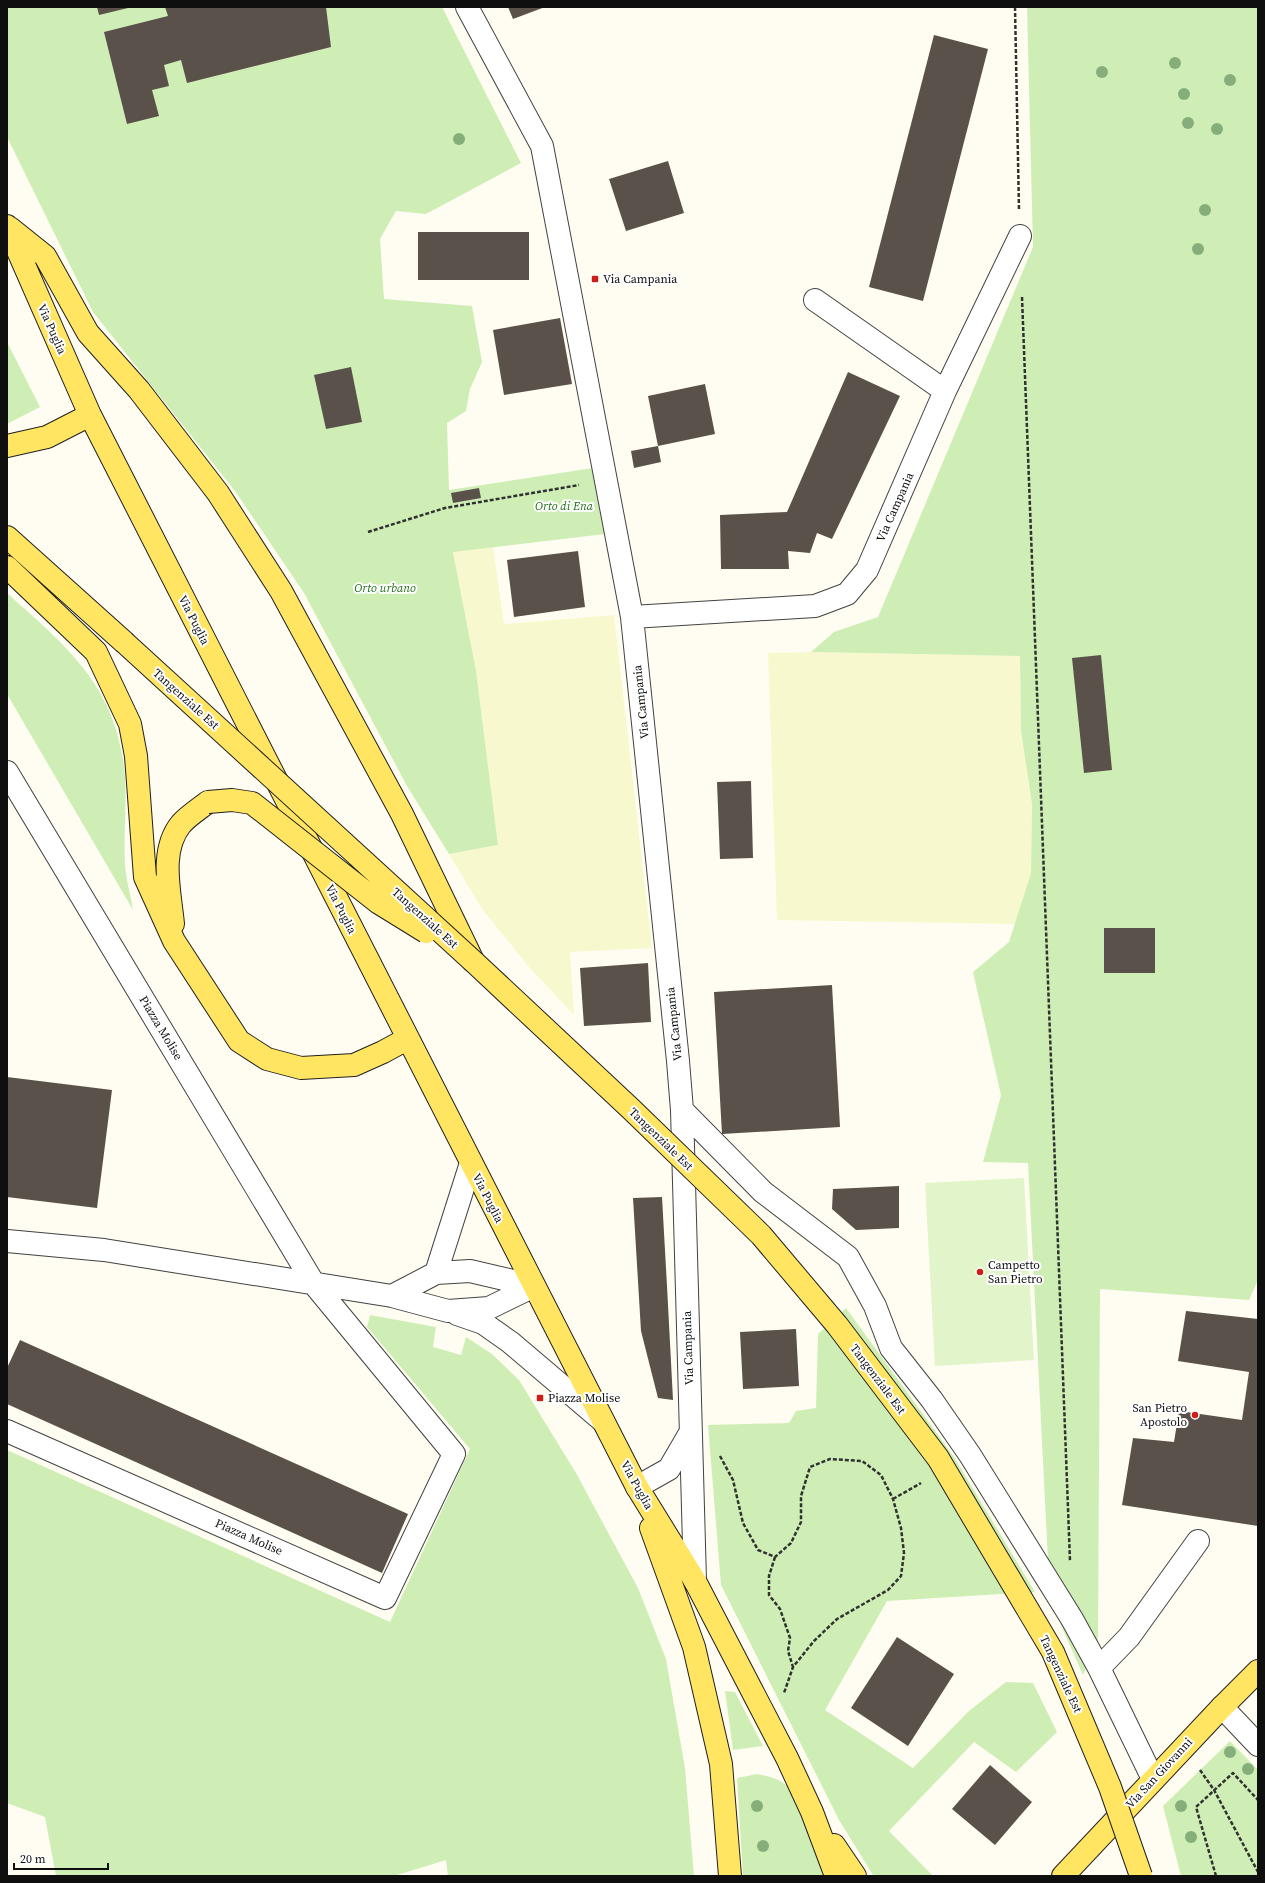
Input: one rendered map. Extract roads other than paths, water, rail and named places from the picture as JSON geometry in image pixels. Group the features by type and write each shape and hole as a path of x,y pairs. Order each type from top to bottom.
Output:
{"main road":[{"name":"Via Puglia","path":"7,226 90,416 470,1163 637,1487 695,1581 787,1758 812,1812"},
{"path":"7,226 45,256 88,333 140,390 218,493 281,591 402,814 474,962"},
{"path":"7,446 47,436 90,416"},
{"name":"Tangenziale Est","path":"7,537 474,962 761,1235 837,1325 938,1458 1053,1652 1110,1788 1141,1876"},
{"path":"7,567 96,652 130,724 136,756 144,876 174,941 239,1041 268,1059 301,1068 354,1065 407,1039"},
{"path":"174,941 167,868 170,846 181,824 208,802 232,800 252,803 379,903 474,962"},
{"path":"637,1487 694,1647 720,1764 730,1876"},
{"name":"Via San Giovanni","path":"1062,1876 1153,1779 1258,1671"},
{"path":"812,1812 836,1876"},
{"path":"812,1812 855,1876"}],"street":[{"name":"Via Campania","path":"468,7 542,146 632,617 678,1053 682,1110 695,1581"},
{"name":"Via Campania","path":"632,617 815,606 847,594 867,570 945,391 1020,236"},
{"path":"815,300 945,391"},
{"name":"Piazza Molise","path":"7,772 314,1284 454,1454 385,1598 7,1431"},
{"path":"682,1110 763,1192 848,1257 875,1306 891,1348 932,1400 970,1455 1072,1620 1099,1668 1153,1779"},
{"path":"436,1273 470,1163"},
{"path":"7,1241 104,1250 392,1296 448,1311 483,1323 510,1342 603,1421"},
{"path":"392,1296 436,1273 470,1271 534,1286"},
{"path":"448,1311 489,1308 534,1286"},
{"path":"637,1487 669,1469 690,1433"},
{"path":"1099,1668 1129,1637 1198,1541"},
{"path":"1222,1707 1258,1745"}],"place":[{"name":"Via Campania","path":"595,279"},
{"name":"Campetto San Pietro","path":"980,1272"},
{"name":"Piazza Molise","path":"540,1398"},
{"name":"San Pietro Apostolo","path":"1195,1415"}],"park label":[{"name":"Orto di Ena","path":"564,506"},
{"name":"Orto urbano","path":"385,588"}]}
